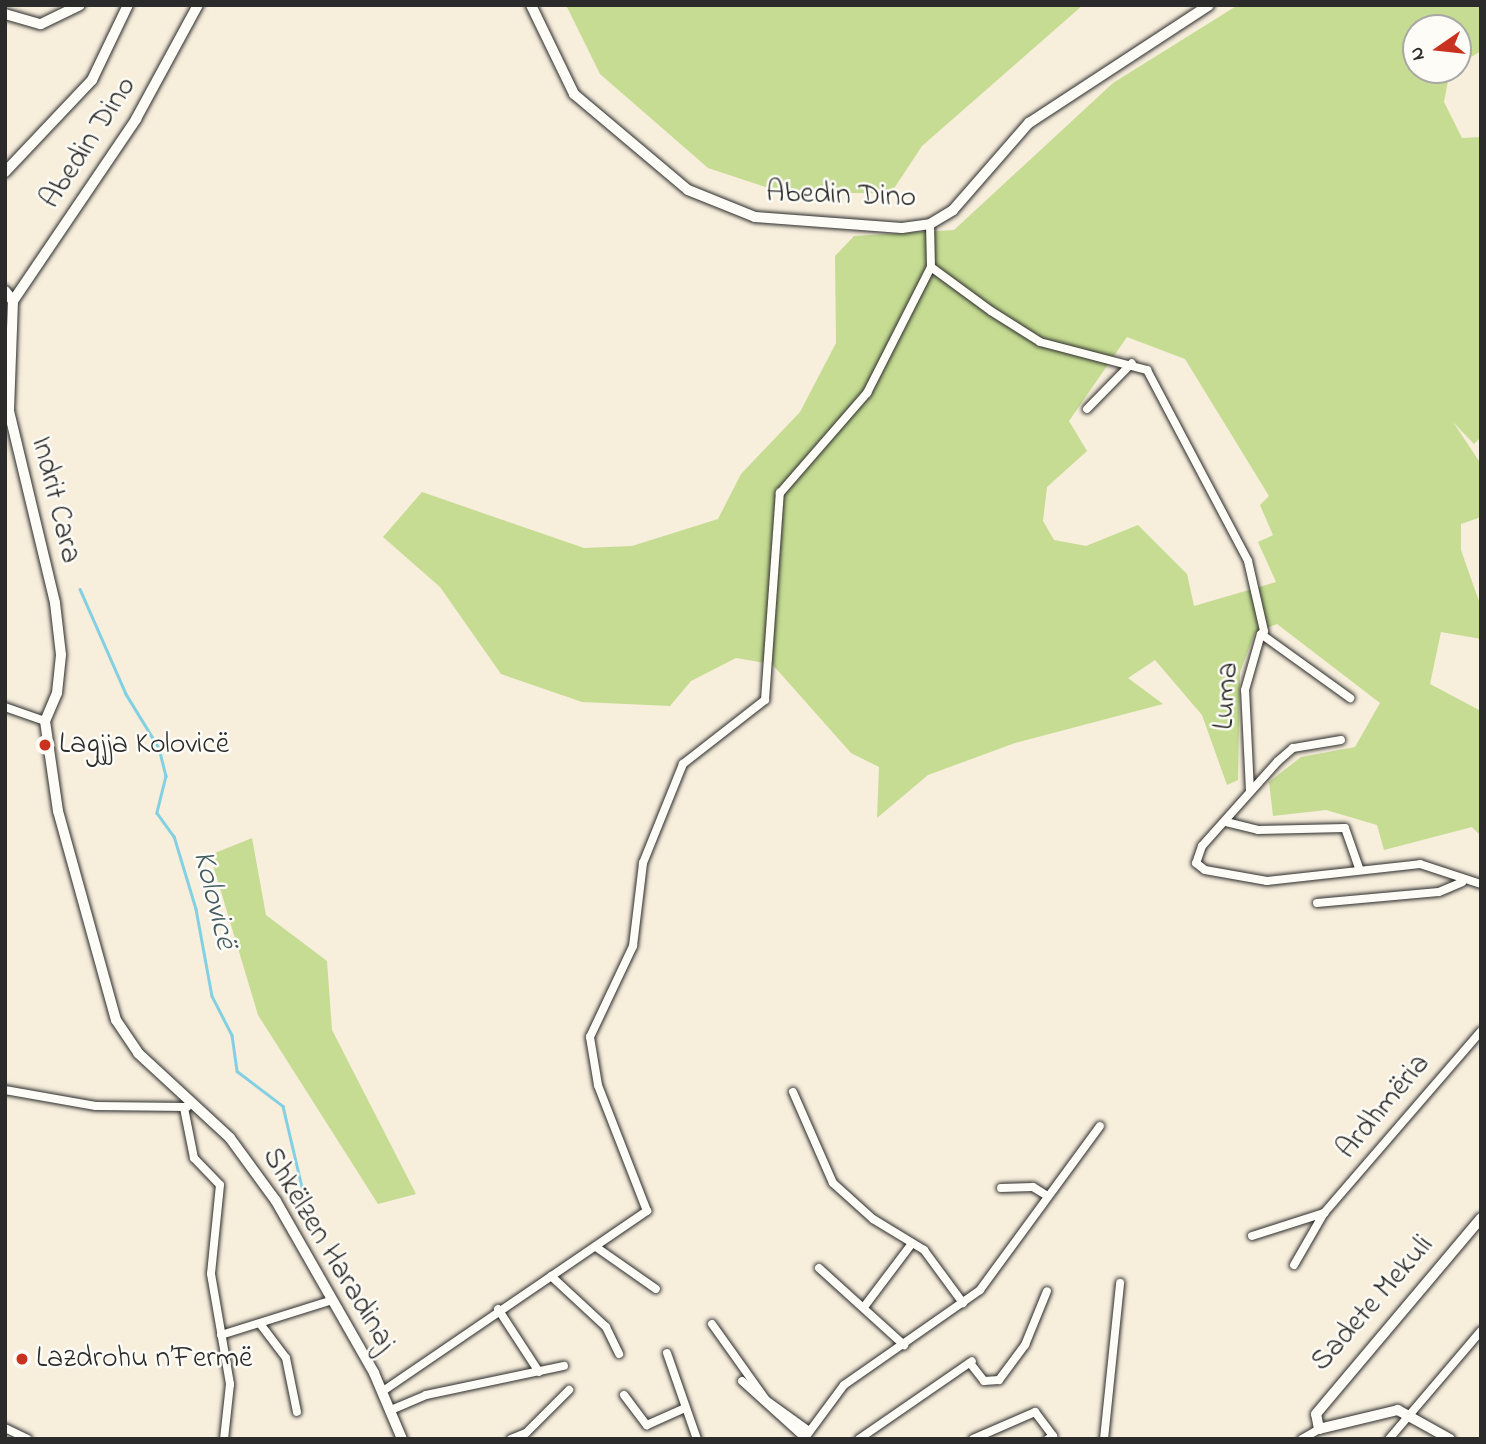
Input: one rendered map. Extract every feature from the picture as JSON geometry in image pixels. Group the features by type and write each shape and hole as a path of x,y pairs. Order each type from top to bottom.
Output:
{"street":[{"path":"5,14 41,24 80,5"},
{"path":"5,172 92,80 128,5"},
{"name":"Abedin Dino","path":"13,301 136,119 198,5"},
{"name":"Abedin Dino","path":"531,5 574,94 637,151 713,205 755,217 887,228 930,224 958,206 1029,123 1209,5"},
{"path":"383,1391 498,1309 596,1247 648,1208 598,1084 590,1037 637,934 643,863 683,764 765,700 780,493 867,393 931,267 930,224"},
{"path":"931,267 1040,342 1132,363 1147,370 1248,561 1264,631"},
{"path":"5,291 13,301"},
{"name":"Indrit Cara","path":"13,301 9,411 55,603 61,654 57,693 45,721"},
{"path":"1087,409 1132,363"},
{"name":"Luma","path":"1250,791 1245,690 1254,647 1264,631 1350,698"},
{"path":"5,707 45,721"},
{"name":"Shkëlzen Haradinaj","path":"45,721 63,836 116,1020 138,1053 197,1106 247,1159 334,1300 383,1391 402,1439"},
{"path":"1341,740 1293,748 1250,791 1194,856 1205,870 1267,881 1359,868 1420,864 1462,883 1481,884"},
{"path":"1226,822 1258,830 1345,828 1359,868"},
{"path":"1318,903 1439,892 1462,883"},
{"name":"Ardhmëria","path":"1294,1265 1324,1213 1481,1031"},
{"path":"5,1090 96,1106 197,1106"},
{"path":"793,1092 833,1183 910,1246 924,1250 963,1303"},
{"path":"184,1108 194,1158 216,1173 220,1185 211,1274 230,1384 224,1439"},
{"path":"806,1436 844,1385 963,1303 990,1278 1046,1195 1100,1126"},
{"path":"1001,1188 1034,1187 1046,1195"},
{"path":"1252,1237 1324,1213"},
{"name":"Sadete Mekuli","path":"1319,1429 1322,1401 1481,1218"},
{"path":"864,1307 910,1246"},
{"path":"596,1247 656,1289"},
{"path":"819,1268 904,1345"},
{"path":"551,1276 606,1327 619,1354"},
{"path":"1104,1439 1120,1283"},
{"path":"859,1439 972,1361 984,1381 999,1380 1026,1345 1047,1291"},
{"path":"221,1335 261,1325 334,1300"},
{"path":"498,1309 539,1372"},
{"path":"712,1324 766,1400 806,1436"},
{"path":"261,1325 286,1358 297,1412"},
{"path":"1389,1439 1481,1331"},
{"path":"667,1353 694,1437"},
{"path":"391,1410 426,1395 564,1366"},
{"path":"742,1381 806,1436"},
{"path":"511,1439 526,1433 569,1390"},
{"path":"624,1395 647,1425 685,1408"},
{"path":"973,1439 1035,1412 1054,1436 1048,1439"},
{"path":"1302,1439 1319,1429 1384,1412 1409,1413 1450,1439"},
{"path":"5,1428 28,1439"}],"green space":[{"path":"566,5 1083,5 922,146 891,193 846,193 772,189 708,168 600,74"},
{"path":"1238,5 1481,5 1481,51 1472,56 1472,14 1402,14 1402,84 1447,84 1444,102 1462,138 1481,137 1481,437 1474,444 1453,422 1481,464 1481,517 1461,524 1461,550 1481,607 1481,639 1441,632 1430,684 1481,711 1481,836 1472,827 1384,850 1377,825 1326,810 1273,816 1269,782 1301,757 1355,747 1380,703 1277,624 1255,633 1240,672 1238,780 1227,785 1202,715 1155,660 1128,678 1163,704 1015,743 928,775 877,818 879,767 851,753 772,664 736,658 691,681 670,706 582,702 501,674 440,587 383,537 422,492 584,548 632,546 718,519 741,474 800,412 836,343 835,256 854,236 954,230 1113,83","holes":["1127,337 1185,359 1269,496 1260,505 1273,535 1258,542 1276,582 1194,606 1187,574 1138,525 1086,546 1054,540 1043,521 1047,487 1087,451 1069,421"]},
{"path":"252,838 266,915 327,961 332,1030 416,1194 378,1204 258,1015 210,855"}],"waterway":[{"name":"Kolovicë","path":"80,589 126,694 159,748 166,776 157,813 174,836 196,909 212,996 232,1035 237,1071 283,1106 309,1217"}],"place":[{"name":"Lagjja Kolovicë","path":"45,745"},
{"name":"Lazdrohu n’Fermë","path":"22,1359"}]}
